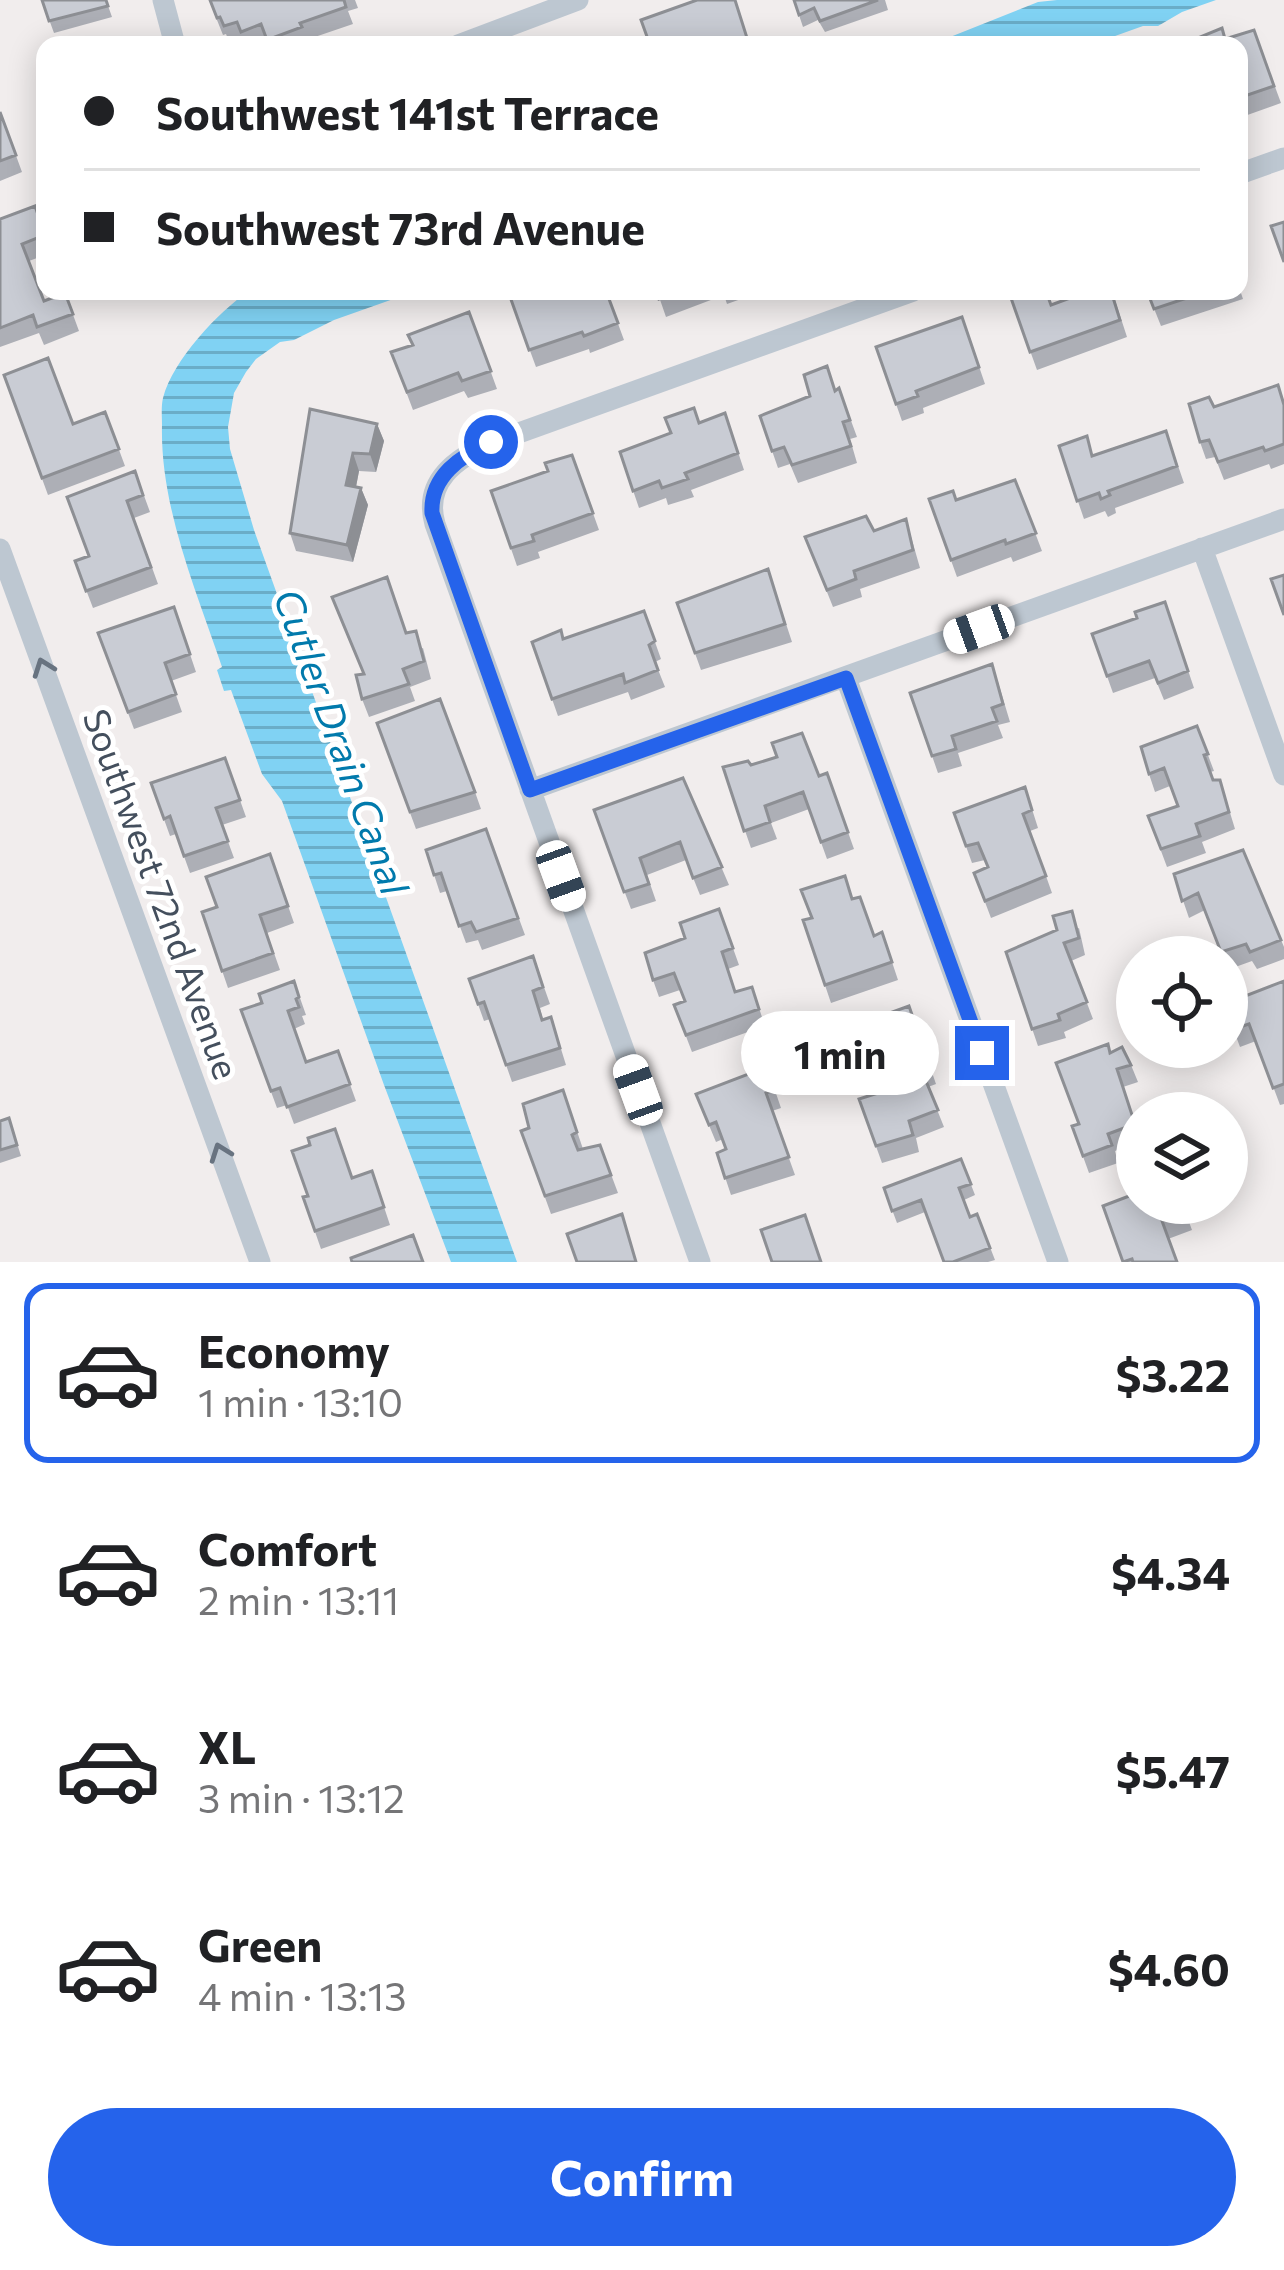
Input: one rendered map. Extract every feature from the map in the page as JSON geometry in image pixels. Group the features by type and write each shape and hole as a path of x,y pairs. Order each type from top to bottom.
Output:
{"street":[{"path":"164,0 174,36"},
{"path":"482,36 578,0"},
{"path":"1248,171 1284,158"},
{"path":"700,1262 432,513 433,494 444,474 464,456 491,442 888,300"},
{"path":"530,790 1284,518"},
{"path":"1202,548 1284,776"},
{"name":"Southwest 72nd Avenue","path":"0,549 260,1262"},
{"path":"846,678 1058,1262"}],"water":[{"path":"1216,0 1158,26 1115,36 953,36 1038,2"},
{"path":"238,300 391,300 280,342 256,359 234,393 230,449 254,530 517,1262 451,1262 282,801 262,774 231,690 224,691 217,670 222,667 173,517 162,412 176,368"}],"building":[{"path":"42,0 106,0 108,6 49,21"},
{"path":"210,0 344,0 346,7 278,36 266,36 261,24 241,32 237,22 224,26"},
{"path":"697,0 735,0 746,36 647,36 641,20"},
{"path":"794,0 878,0 820,21 814,8 799,15"},
{"path":"1254,30 1274,86 1248,95 1248,36 1235,36"},
{"path":"0,112 16,155 0,161"},
{"path":"35,206 36,239 22,244 36,280 36,300 68,300 73,314 37,327 33,315 0,328 0,219"},
{"path":"1284,222 1284,262 1271,226"},
{"path":"511,300 609,300 618,323 529,350"},
{"path":"1012,300 1049,300 1051,305 1065,300 1114,300 1120,320 1030,352"},
{"path":"1150,300 1181,300 1154,309"},
{"path":"469,312 491,371 462,381 458,373 407,392 391,352 413,345 408,335"},
{"path":"962,317 979,367 916,391 918,396 896,404 876,347"},
{"path":"48,358 73,424 105,412 119,449 42,478 4,375"},
{"path":"827,366 850,420 843,422 851,446 792,465 784,447 772,451 760,416 810,396 804,375"},
{"path":"1278,385 1284,405 1284,444 1218,462 1209,440 1200,442 1189,404 1209,397 1214,407"},
{"path":"694,408 699,423 725,413 738,453 685,473 688,479 662,488 659,481 633,491 620,452 671,433 665,418"},
{"path":"310,409 377,424 370,454 353,453 346,485 361,488 347,545 290,533"},
{"path":"1166,431 1177,466 1108,491 1110,495 1101,499 1099,493 1077,501 1059,446 1087,436 1092,456"},
{"path":"572,455 593,513 532,535 534,541 511,548 491,491 548,471 545,463"},
{"path":"135,471 143,495 127,501 151,567 86,591 75,561 89,556 67,497"},
{"path":"1015,480 1036,533 951,560 929,499 953,491 956,500"},
{"path":"866,516 874,531 906,519 913,550 854,571 856,579 827,590 805,537"},
{"path":"768,569 785,624 695,653 677,603"},
{"path":"1284,575 1284,615 1271,579"},
{"path":"387,577 406,633 416,631 424,661 403,669 409,684 362,699 356,675 364,674 332,597"},
{"path":"1165,602 1188,671 1158,683 1149,661 1107,676 1092,634"},
{"path":"174,607 190,654 165,663 176,694 128,712 98,633"},
{"path":"644,611 655,641 649,645 658,670 625,683 623,674 552,699 532,642 561,630 563,639"},
{"path":"992,664 1003,704 992,708 997,721 952,736 956,749 932,756 910,693"},
{"path":"440,699 475,792 410,812 377,723"},
{"path":"1197,726 1213,780 1220,780 1229,812 1196,824 1200,836 1161,849 1148,816 1178,806 1164,768 1149,774 1141,747"},
{"path":"802,733 819,776 827,773 848,832 821,842 803,792 765,806 770,822 744,831 723,767 777,757 772,743"},
{"path":"225,758 240,800 216,808 228,841 184,856 170,816 164,819 151,783"},
{"path":"683,778 722,867 693,878 680,842 640,858 649,884 624,892 594,810"},
{"path":"1025,787 1032,810 1023,814 1046,876 985,901 974,873 988,867 978,843 966,846 954,813"},
{"path":"486,829 518,918 476,932 471,922 459,926 441,873 434,875 426,850"},
{"path":"1243,850 1281,940 1250,952 1248,936 1215,936 1198,893 1182,901 1174,874"},
{"path":"270,854 288,906 260,915 273,953 222,971 202,912 217,907 206,877"},
{"path":"845,876 852,899 860,897 874,936 882,932 892,962 825,985 803,920 812,918 801,890"},
{"path":"719,909 733,948 722,952 735,992 752,987 759,1009 686,1035 674,1005 685,1001 674,973 653,980 645,953 685,938 680,923"},
{"path":"1072,911 1079,938 1064,943 1087,1002 1058,1014 1060,1020 1032,1029 1006,952 1057,930 1053,916"},
{"path":"533,956 543,987 533,991 542,1020 551,1017 560,1048 506,1065 484,1002 478,1004 469,979"},
{"path":"294,981 299,1007 288,1011 306,1062 338,1051 350,1084 287,1107 280,1088 271,1091 241,1010 262,1003 259,994"},
{"path":"1284,981 1284,1084 1273,1088 1248,1024 1248,995"},
{"path":"909,1006 930,1067 921,1069 938,1110 909,1121 913,1135 876,1146 859,1099 875,1094 862,1058 873,1052 862,1023"},
{"path":"1108,1044 1110,1053 1116,1050 1125,1092 1116,1092 1116,1131 1108,1134 1112,1145 1083,1156 1072,1126 1079,1124 1056,1063"},
{"path":"767,1067 774,1090 766,1093 789,1157 725,1178 717,1153 726,1149 716,1122 709,1125 696,1094"},
{"path":"563,1090 578,1150 600,1145 611,1175 545,1196 521,1131 529,1128 523,1104"},
{"path":"9,1118 17,1145 0,1150 0,1121"},
{"path":"335,1129 352,1178 372,1171 384,1207 315,1231 292,1151 310,1145 308,1138"},
{"path":"961,1159 971,1184 959,1188 970,1217 977,1214 990,1248 944,1262 921,1200 892,1211 884,1188"},
{"path":"1116,1201 1116,1224 1163,1224 1177,1262 1123,1262 1103,1206"},
{"path":"622,1214 636,1262 577,1262 567,1234"},
{"path":"805,1215 821,1262 772,1262 761,1230"},
{"path":"413,1235 423,1262 352,1262 351,1258"}],"route":[{"path":"491,442 464,456 444,474 433,494 432,513 530,790 846,678 982,1053"}],"water label":[{"name":"Cutler Drain Canal","path":"341,742"}]}
